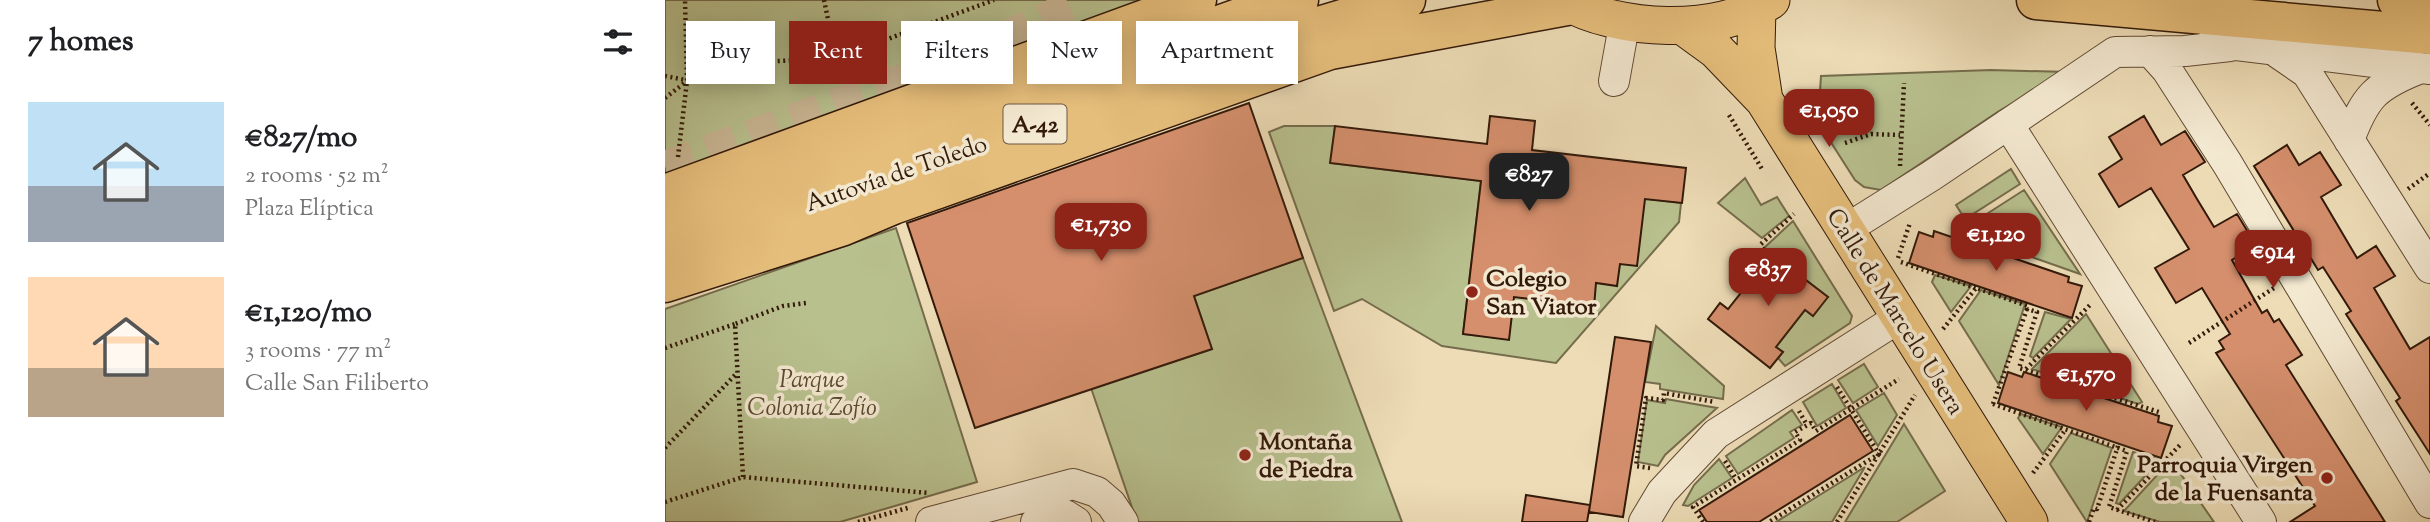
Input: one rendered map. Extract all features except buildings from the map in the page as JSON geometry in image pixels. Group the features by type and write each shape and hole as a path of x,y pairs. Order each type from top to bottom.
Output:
{"highway":[{"path":"671,182 1197,0"},
{"name":"Autovía de Toledo","path":"665,224 1244,16 1299,0"},
{"name":"Autovía de Toledo","path":"665,256 1255,45 1406,0"},
{"path":"2038,0 2427,57"},
{"path":"2397,0 2430,3"},
{"path":"665,283 841,227 906,200 1330,50 1568,2"}],"main road":[{"path":"1568,2 1625,20 1683,26 1712,22 1764,4"},
{"name":"Calle de Marcelo Usera","path":"1764,4 1756,48 1764,100"},
{"name":"Calle de Marcelo Usera","path":"1683,26 1716,50 1764,100 1900,317 1922,362 2029,522"}],"street":[{"path":"2038,0 2230,47 2276,52 2427,57"},
{"path":"1614,81 1625,20"},
{"path":"1845,230 2115,52 2230,47"},
{"path":"2150,51 2167,70 2227,163 2430,503"},
{"path":"2276,52 2307,73 2430,268"},
{"path":"2349,140 2362,106 2369,97 2387,81 2427,57"},
{"path":"2008,124 2261,522"},
{"path":"1644,522 1662,492 1716,434 1900,317"},
{"path":"929,507 1073,484 1097,492 1111,504 1123,522"},
{"path":"1036,522 1065,515 1076,522"}],"path":[{"path":"685,0 686,40"},
{"path":"824,0 828,21"},
{"path":"887,39 994,0"},
{"path":"665,76 686,81"},
{"path":"665,98 686,82"},
{"path":"1900,177 1904,83"},
{"path":"671,182 687,84"},
{"path":"2412,103 2430,125"},
{"path":"1729,115 1762,169"},
{"path":"1845,143 1871,134 1900,135"},
{"path":"2408,189 2430,173"},
{"path":"1761,244 1794,214"},
{"path":"1902,246 1910,223"},
{"path":"1898,261 2028,306 1991,411"},
{"path":"2189,343 2275,287"},
{"path":"1837,522 1879,453 1922,362 1976,288"},
{"path":"2026,369 2099,296"},
{"path":"665,348 783,306 806,303"},
{"path":"2027,309 2037,312 2019,368 2163,414"},
{"path":"735,324 743,477"},
{"path":"1703,522 1693,507 1800,440 1795,432 1811,423 1816,431 1922,362"},
{"path":"665,448 738,372"},
{"path":"1833,380 1879,453"},
{"path":"1659,470 1636,466 1646,398 1663,400 1664,393 1717,402"},
{"path":"1993,404 2127,451 2109,507 2155,522"},
{"path":"2028,480 2066,429"},
{"path":"2117,510 2188,437"},
{"path":"2089,522 2094,508 2097,509 2117,446"},
{"path":"1769,522 1879,453"},
{"path":"1720,454 1736,479"},
{"path":"665,502 743,477 929,507"},
{"path":"857,522 929,507"}],"green space":[{"path":"665,0 1173,0 1114,21 1027,21 1027,52 1013,57 1013,21 901,21 901,84 939,84 665,182"},
{"path":"1991,70 2067,72 1999,111 1881,190 1864,187 1855,180 1802,97 1820,91 1821,76"},
{"path":"1284,126 1335,126 1331,163 1481,181 1463,334 1508,339 1527,184 1681,203 1679,222 1556,363 1442,346 1362,299 1334,311 1269,132"},
{"path":"2011,169 2020,184 1965,219 1956,205"},
{"path":"1745,178 1761,205 1777,197 1789,216 1762,238 1718,203"},
{"path":"2024,190 2080,274 1975,237 1968,226"},
{"path":"1793,221 1852,316 1850,323 1785,366 1778,358 1783,352 1776,347 1805,310 1828,297 1764,248"},
{"name":"Parque Colonia Zofío","path":"896,228 977,482 840,522 665,522 665,309"},
{"name":"Montaña de Piedra","path":"1303,258 1402,522 1137,522 1091,388 1212,349 1194,296"},
{"path":"1935,275 1971,286 1951,312 1932,282"},
{"path":"1981,290 2025,304 1999,385 1959,321"},
{"path":"2045,312 2071,319 2033,358 2030,356"},
{"path":"2086,314 2142,402 2138,404 2032,369"},
{"path":"1656,326 1724,386 1723,399 1660,389 1660,384 1645,382"},
{"path":"1864,364 1878,387 1853,403 1838,380"},
{"path":"1832,384 1846,408 1817,426 1803,402"},
{"path":"1884,393 1897,415 1878,446 1856,410"},
{"path":"1666,399 1717,408 1665,455 1658,466 1638,462 1647,400 1665,403"},
{"path":"1792,410 1802,425 1790,432 1794,438 1738,474 1726,456"},
{"path":"2021,414 2062,427 2043,454 2018,418"},
{"path":"1904,424 1945,491 1897,522 1845,522"},
{"path":"2071,433 2112,448 2087,522 2050,464"},
{"path":"2133,452 2160,460 2119,504 2116,503"},
{"path":"1719,459 1732,478 1688,506 1683,505 1694,485"},
{"path":"2171,460 2214,522 2160,522 2124,511"},
{"path":"1865,467 1832,522 1776,522"}],"tunnel":[{"path":"665,166 958,58 1083,0"}],"place":[{"name":"Colegio San Viator","path":"1472,292"},
{"name":"Montaña de Piedra","path":"1245,455"},
{"name":"Parroquia Virgen de la Fuensanta","path":"2327,478"}]}
